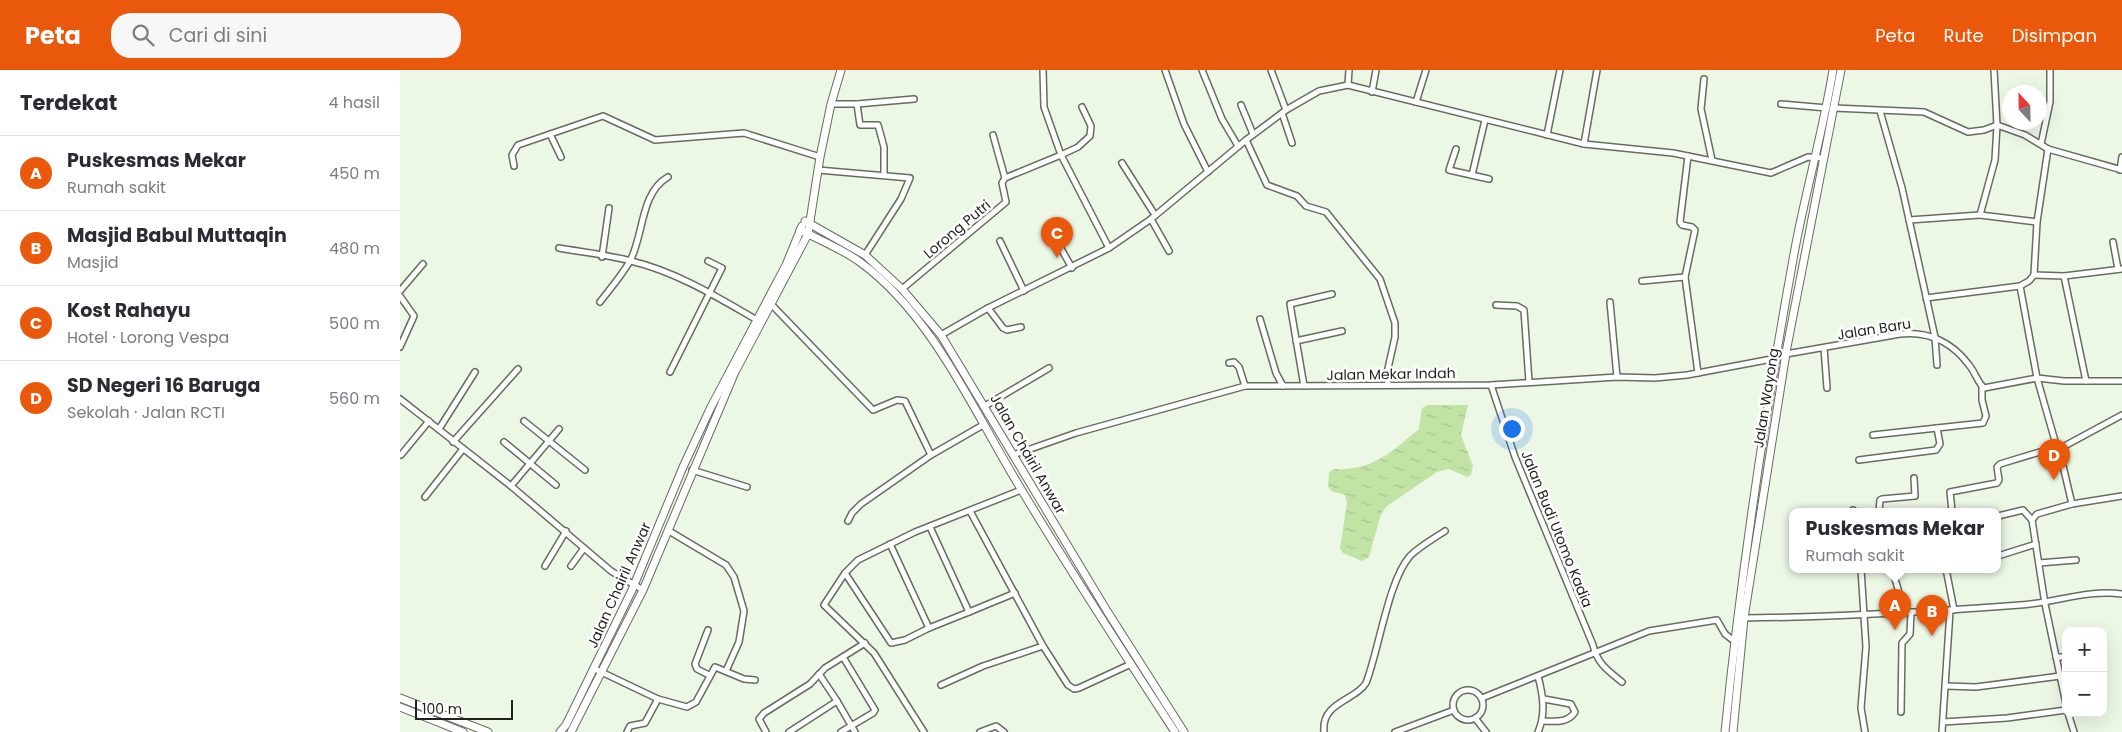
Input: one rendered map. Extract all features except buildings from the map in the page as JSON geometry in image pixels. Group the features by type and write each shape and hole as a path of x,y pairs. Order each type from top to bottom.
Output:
{"main road":[{"name":"Jalan Chairil Anwar","path":"571,732 643,590 734,372 808,234 808,222 820,157 840,70"},
{"name":"Jalan Wayong","path":"1831,108 1833,70"},
{"name":"Jalan Wayong","path":"1733,732 1740,618 1794,253 1842,70"},
{"name":"Jalan Wayong","path":"1725,732 1734,641 1740,618 1805,254 1819,157"},
{"name":"Jalan Chairil Anwar","path":"808,222 865,255 902,289 942,335 1107,611 1184,732"},
{"name":"Jalan Chairil Anwar","path":"560,732 566,725 595,669 634,586 683,467 731,366 757,320 770,303 800,230 808,222"},
{"name":"Jalan Chairil Anwar","path":"800,230 860,262 879,277 917,317 936,345 1042,524 1175,732"},
{"path":"1794,253 1805,254"},
{"path":"1042,524 1051,518"},
{"path":"400,698 488,732"},
{"path":"400,708 430,721 464,732"},
{"path":"430,721 434,712"}],"street":[{"path":"1043,70 1044,107 1061,154 1109,248"},
{"path":"1165,70 1184,124 1208,172"},
{"path":"1202,70 1222,119 1238,146"},
{"path":"1271,70 1292,143"},
{"path":"1348,85 1349,70"},
{"path":"1372,92 1376,70"},
{"path":"1416,102 1426,70"},
{"path":"1547,135 1560,70"},
{"path":"1584,144 1597,70"},
{"path":"1980,215 1995,160 1997,125 1994,70"},
{"path":"2041,144 2050,102 2050,70"},
{"path":"1704,79 1701,109 1712,160"},
{"path":"942,335 988,308 1109,248 1153,217 1238,146 1284,111 1319,91 1348,85 1584,144 1673,153 1771,173 1819,157"},
{"path":"831,104 857,104 914,99"},
{"path":"857,104 860,125 876,124 880,128 884,147 884,175"},
{"path":"1241,104 1253,134"},
{"path":"1781,104 1924,112 1968,132 1984,130 1997,125 2025,135 2048,149 2121,170 2122,156"},
{"path":"1005,178 1078,147 1090,136 1091,126 1082,107"},
{"path":"1880,111 1888,134 1909,220 1935,337 1937,365"},
{"path":"514,166 512,155 518,145 603,116 655,140 744,133 820,157"},
{"path":"1472,175 1484,120"},
{"path":"550,134 561,157"},
{"name":"Lorong Putri","path":"902,289 1004,204 1007,199 1002,183 1005,178 993,136"},
{"path":"1246,140 1267,185 1297,196 1306,206 1326,212 1380,279 1395,323 1395,337 1387,373 1388,384"},
{"path":"1456,149 1449,170 1489,179"},
{"path":"1926,298 2020,286 2029,281 2034,275 2037,222 2048,149"},
{"path":"1688,156 1680,222 1682,226 1692,227 1694,230 1685,277 1698,373"},
{"path":"1122,163 1153,217 1169,251"},
{"path":"818,170 884,175 910,180 901,199 865,255"},
{"path":"600,302 630,260 648,204 657,185 668,177"},
{"path":"602,257 609,208"},
{"path":"1909,220 1980,215 2037,222"},
{"path":"1055,238 1072,268"},
{"path":"1000,241 1024,291"},
{"path":"2034,275 2064,276 2120,269 2114,242"},
{"path":"559,248 602,257 630,260 676,276 711,293 757,320"},
{"path":"670,372 722,268 708,261"},
{"path":"400,291 423,264"},
{"path":"2064,276 2086,382"},
{"path":"1642,281 1685,277"},
{"path":"2020,286 2037,378 2072,504"},
{"path":"1304,386 1290,304 1332,294"},
{"path":"400,296 414,316 400,347"},
{"path":"1610,302 1617,377"},
{"path":"770,303 873,410 897,400 905,401 931,455"},
{"path":"1496,305 1517,306 1524,310 1530,382"},
{"path":"988,308 1003,328 1007,330 1021,326"},
{"path":"1260,318 1276,373 1283,386"},
{"path":"1296,341 1342,331"},
{"name":"Jalan Baru","path":"1786,354 1905,333 1919,333 1935,337 1964,360 1982,386"},
{"path":"1824,348 1827,388"},
{"name":"Jalan Mekar Indah","path":"1013,455 1076,432 1245,386 1491,385 1617,377 1655,378 1698,373 1777,358"},
{"path":"1229,363 1237,363 1245,386"},
{"path":"986,406 1049,368"},
{"path":"453,442 518,369"},
{"path":"439,429 475,372"},
{"path":"1873,434 1977,425 1986,420 1982,400 1982,386 1992,388 2037,378 2086,382 2122,381"},
{"name":"Jalan Budi Utomo Kadia","path":"1491,385 1515,457 1594,652 1604,668 1622,682"},
{"path":"400,399 511,486 611,571 643,590"},
{"path":"1952,508 1950,492 1997,483 1999,480 1997,467 2000,464 2058,448 2122,415"},
{"path":"401,455 430,421"},
{"path":"524,421 585,470"},
{"path":"848,521 861,504 931,455 984,425"},
{"path":"1859,460 1936,450 1940,444 1937,428"},
{"path":"511,486 559,429"},
{"path":"504,442 556,485"},
{"path":"425,497 463,450"},
{"path":"692,470 747,487"},
{"path":"1879,508 1880,500 1882,499 1915,496 1914,478"},
{"path":"924,732 885,669 865,643 824,605 845,573 858,560 890,544 1021,490"},
{"path":"2032,520 2037,514 2072,504 2122,496"},
{"path":"2001,515 2023,510 2032,520 2045,604 2062,685"},
{"path":"970,511 1043,646 1068,685 1074,689 1131,664"},
{"path":"930,527 970,612"},
{"path":"545,566 566,531"},
{"path":"669,531 726,565 734,577 744,612 739,642 726,671"},
{"path":"1324,732 1324,722 1327,716 1339,702 1361,689 1366,683 1395,583 1405,564 1418,550 1445,531"},
{"path":"890,544 929,628"},
{"path":"2001,555 2036,544"},
{"path":"571,566 584,548"},
{"path":"2038,564 2076,560"},
{"path":"845,573 891,643 905,640 929,628 1015,594"},
{"path":"1861,573 1866,647 1861,708 1865,732"},
{"path":"1893,573 1902,613"},
{"path":"1942,732 1952,611 1947,573"},
{"path":"1740,618 1952,611 2045,604 2100,592 2122,594"},
{"path":"1901,712 1902,643 1910,634 1911,612"},
{"path":"1482,698 1650,631 1717,620 1725,634 1734,641"},
{"path":"708,630 694,664 697,669 709,675"},
{"path":"766,732 760,717 810,684 819,674 865,643"},
{"path":"942,685 983,666 1043,646"},
{"path":"841,732 875,710 843,657"},
{"path":"2056,657 2062,657"},
{"path":"595,669 658,699 681,707 691,706 696,702 715,667 744,679 755,680"},
{"path":"819,674 855,732"},
{"path":"1538,676 1544,698 1542,721 1538,732"},
{"path":"1946,686 1976,687 2060,676"},
{"path":"1470,690 1477,692 1482,698 1483,709 1476,718 1465,720 1456,715 1454,710 1454,699 1462,691 1470,690"},
{"path":"1542,721 1568,719 1575,712 1571,704 1544,698"},
{"path":"627,732 630,726 645,722 658,699"},
{"path":"789,732 836,701"},
{"path":"1396,732 1454,710"},
{"path":"1943,722 2007,718 2062,711"},
{"path":"2069,717 2074,732"},
{"path":"1476,718 1486,732"},
{"path":"980,732 996,726 1004,732"}],"water":[{"path":"1428,405 1468,405 1461,435 1473,466 1471,475 1467,477 1449,469 1437,472 1387,506 1381,514 1369,557 1362,561 1343,553 1340,549 1347,502 1345,495 1331,491 1328,486 1329,472 1334,469 1360,467 1390,452 1419,429 1422,408"}],"place":[{"name":"Kost Rahayu","path":"1057,258"},
{"name":"SD Negeri 16 Baruga","path":"2054,480"},
{"name":"Puskesmas Mekar","path":"1895,630"},
{"name":"Masjid Babul Muttaqin","path":"1932,636"}]}
